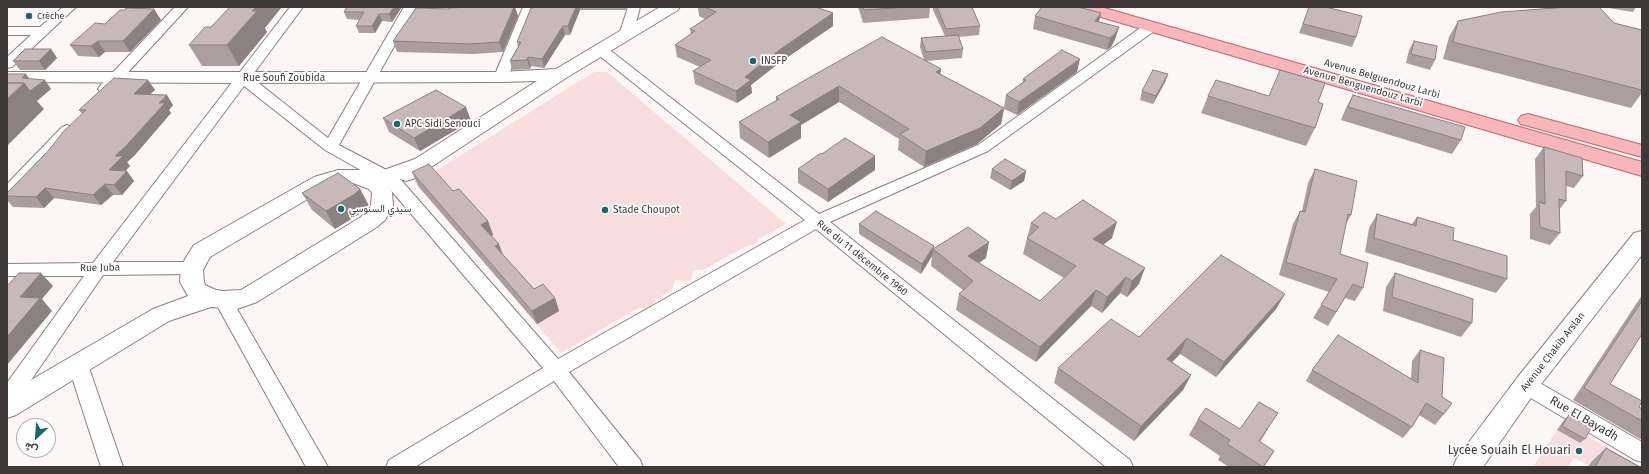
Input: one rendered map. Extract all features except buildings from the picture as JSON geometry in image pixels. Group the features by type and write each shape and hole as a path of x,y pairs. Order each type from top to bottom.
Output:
{"main road":[{"path":"161,315 181,297 196,259 202,251 321,182 338,177 356,169 366,179 376,184 382,192 417,165 560,74 672,7"},
{"name":"Avenue Benguendouz Larbi","path":"1083,7 1641,164"},
{"name":"Avenue Belguendouz Larbi","path":"1122,7 1641,164"},
{"name":"Rue Soufi Zoubida","path":"7,77 501,77 560,74"},
{"path":"7,407 161,315 186,305 217,299 237,300 250,296 369,222 382,206 388,186"},
{"name":"Avenue Chakib Arslan","path":"1467,467 1526,385 1642,239"},
{"path":"192,272 192,282 197,291 217,299"}],"street":[{"path":"7,64 70,7"},
{"path":"96,99 182,7"},
{"path":"7,399 99,268 297,7"},
{"path":"330,147 410,7"},
{"path":"501,77 529,7"},
{"path":"626,35 634,7"},
{"path":"397,467 556,370 817,221 983,148 1152,26"},
{"path":"7,31 44,31"},
{"name":"Rue du 11 décembre 1960","path":"601,50 817,221 1122,467"},
{"path":"243,78 356,169"},
{"path":"7,194 75,122"},
{"path":"388,186 556,370 632,467"},
{"name":"Rue Juba","path":"7,270 99,268 192,272"},
{"path":"217,299 317,467"},
{"path":"78,365 112,467"},
{"name":"Rue El Bayadh","path":"1526,385 1642,453"}],"shaded area":[{"name":"Stade Choupot","path":"594,72 607,72 786,224 759,239 753,245 746,246 703,270 693,270 691,281 675,280 672,290 655,300 651,308 638,308 561,353 429,196 422,192 418,182"},
{"name":"Lycée Souaih El Houari","path":"1557,430 1580,443 1585,435 1641,467 1602,467 1592,461 1589,466 1574,457 1568,467 1533,467"}],"place":[{"name":"Crèche","path":"29,16"},
{"name":"INSFP","path":"753,61"},
{"name":"APC Sidi Senouci","path":"397,124"},
{"name":"سيدي السنوسي","path":"341,209"},
{"name":"Stade Choupot","path":"605,210"},
{"name":"Lycée Souaih El Houari","path":"1579,451"}]}
